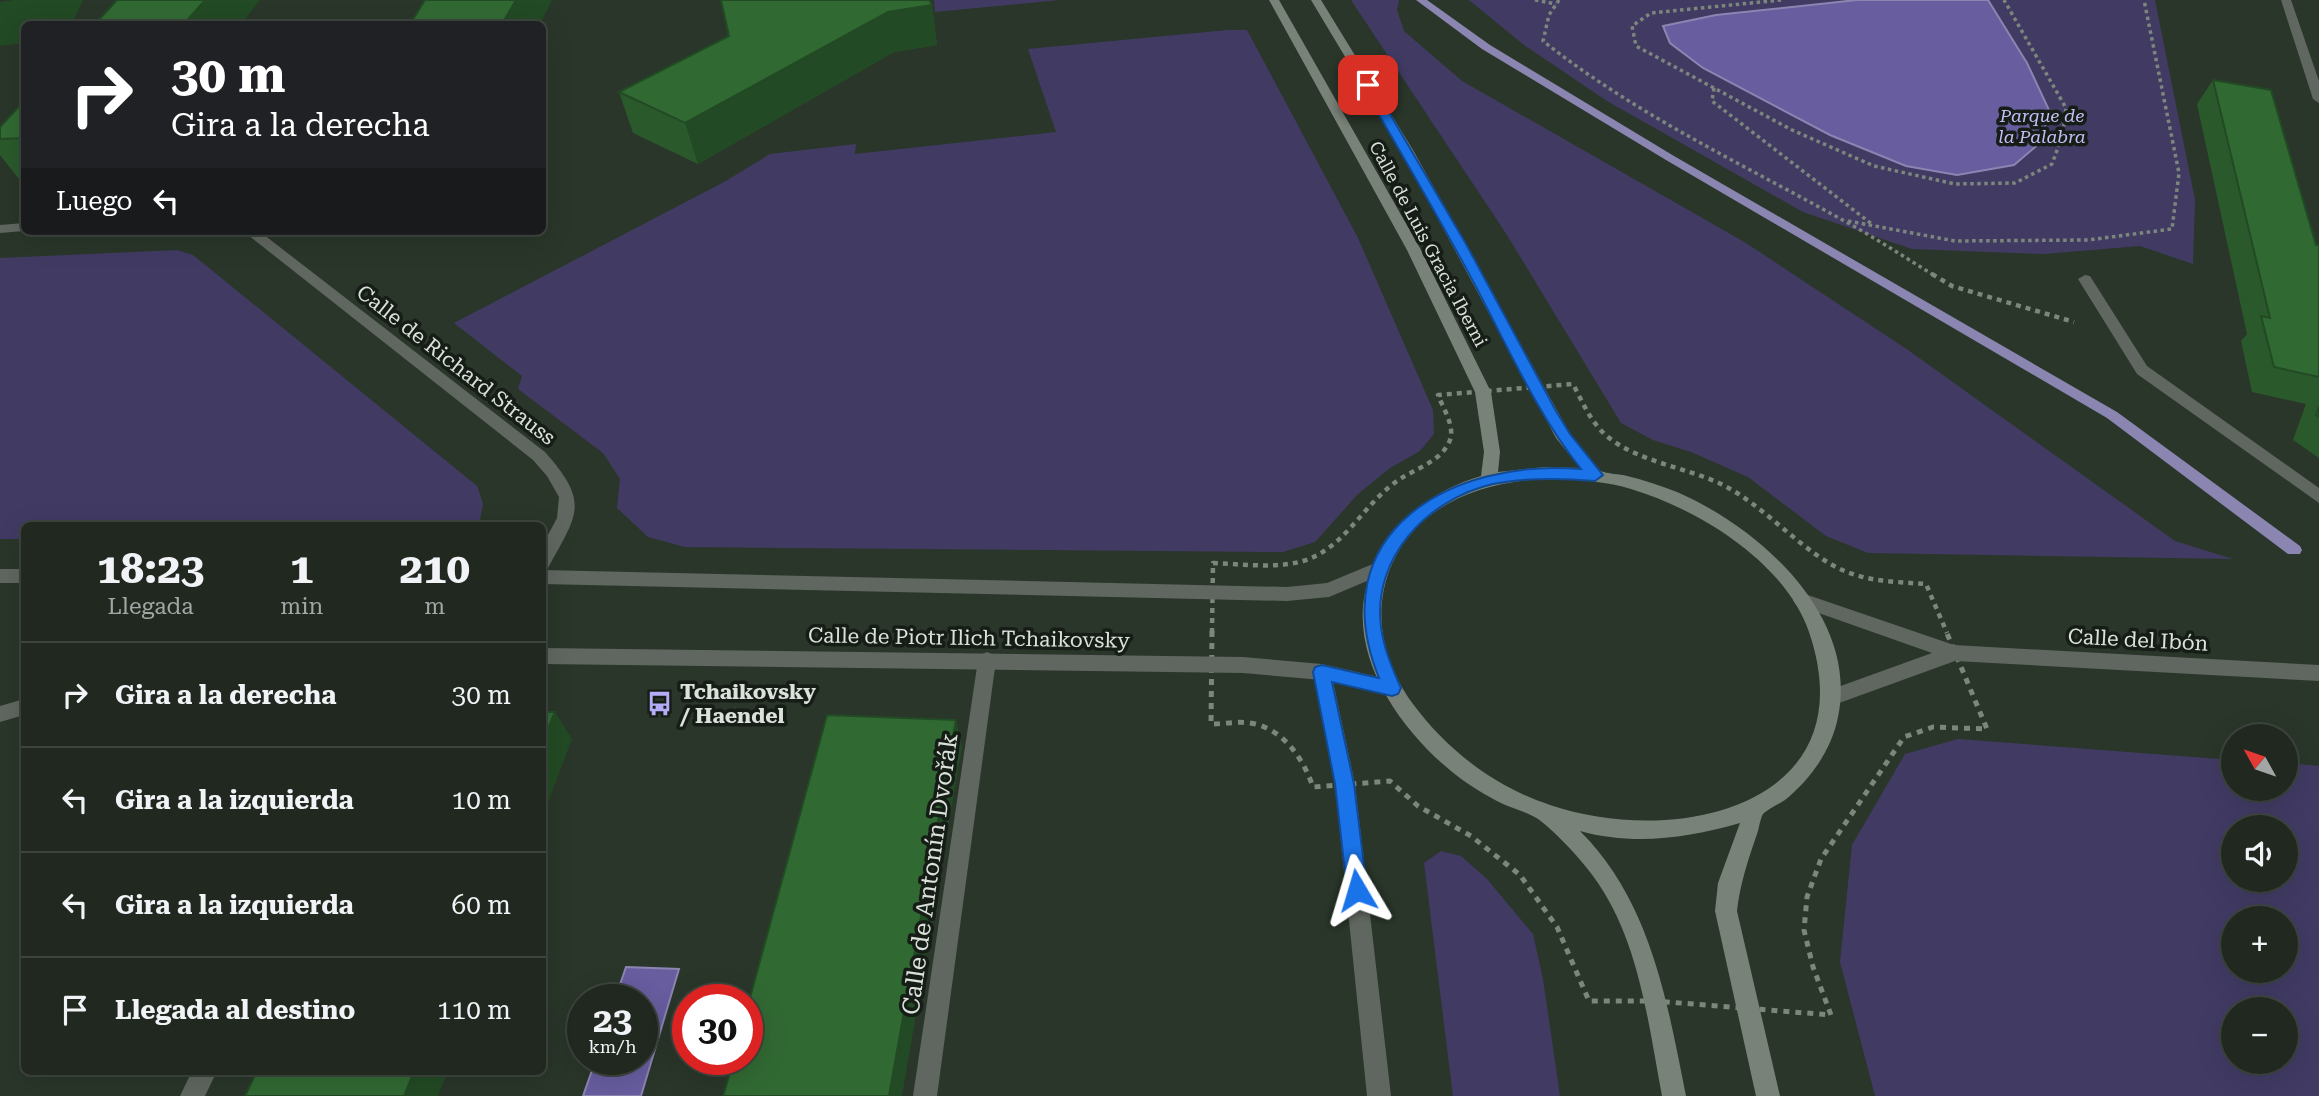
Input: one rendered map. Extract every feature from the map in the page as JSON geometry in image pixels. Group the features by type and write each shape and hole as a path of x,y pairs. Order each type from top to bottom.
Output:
{"main road":[{"name":"Calle de Luis Gracia Iberni","path":"1274,0 1414,250 1483,392 1492,452 1489,480"},
{"name":"Calle de Luis Gracia Iberni","path":"1316,0 1406,149 1564,438 1595,475"},
{"path":"1535,473 1595,475 1648,488 1713,517 1757,550 1777,569 1801,600 1819,632 1829,665 1831,698 1828,724 1818,750 1802,772 1781,793 1755,809 1719,823 1679,830 1636,832 1592,826 1547,813 1507,796 1470,773 1438,748 1412,719 1392,688 1379,657 1372,626 1373,596 1380,568 1392,544 1410,522 1442,499 1489,480 1535,473"},
{"path":"1755,809 1729,883 1726,911 1768,1096"},
{"path":"1547,813 1606,877 1636,934 1655,1001 1674,1096"}],"street":[{"path":"2286,0 2319,99"},
{"path":"0,229 21,228"},
{"name":"Calle de Richard Strauss","path":"255,235 539,456 559,476 569,495 567,516 546,555"},
{"path":"2085,278 2142,370 2319,497"},
{"path":"546,578 1287,594 1329,590 1380,568"},
{"path":"0,576 21,576"},
{"name":"Calle del Ibón","path":"1801,600 1954,653 2319,673"},
{"name":"Calle del Ibón","path":"1831,698 1954,653"},
{"name":"Calle de Piotr Ilich Tchaikovsky","path":"546,656 1211,664 1283,667 1322,672 1392,688"},
{"name":"Calle de Antonín Dvořák","path":"925,1096 987,660"},
{"path":"1322,672 1345,784 1379,1096"},
{"path":"0,713 21,707"},
{"path":"192,1096 203,1075"}],"path":[{"path":"1535,0 1557,2 1549,15 1543,41 1576,67 1643,111 1843,220 1952,286 2121,336"},
{"path":"1781,0 1651,13 1632,26 1636,46 1792,130 1874,166 1955,184 2015,183 2052,164 2063,134 2066,108 2004,0"},
{"path":"1843,220 1955,241 2088,240 2172,229 2179,173 2144,0"},
{"path":"1714,88 1712,101 1875,226"},
{"path":"1573,384 1592,421 1609,438 1633,451 1720,484 1752,502 1820,556 1846,572 1875,580 1926,584 1987,729 1964,726 1930,727 1905,736 1828,848 1812,879 1804,917 1808,953 1831,1015 1655,1001 1590,1001 1557,926 1520,875 1471,836 1418,806 1390,781 1313,787 1307,768 1292,748 1272,731 1251,723 1211,724 1213,564 1305,561 1325,552 1342,538 1381,492 1428,464 1443,451 1451,439 1451,427 1438,395 1535,387 1573,384"}],"green space":[{"path":"934,0 1060,0 935,12"},
{"path":"1351,0 1399,0 1397,10 1404,31 1462,81 1746,243 1908,350 2175,541 2233,559 1868,553 1826,536 1748,477 1691,452 1653,440 1621,423 1507,235"},
{"name":"Parque de la Palabra","path":"1469,0 2155,0 2195,200 2193,264 2140,246 2043,254 1912,249 1803,212 1607,101 1524,45"},
{"path":"1247,30 1358,238 1433,410 1434,434 1420,451 1390,468 1358,494 1315,542 1283,552 685,547 648,537 617,508 620,479 603,453 518,389 522,376 454,323 724,182 770,154 856,144 855,154 1056,132 1028,49"},
{"path":"177,250 193,255 477,486 483,504 480,522 21,522 21,539 0,539 0,258"},
{"path":"1958,739 2221,759 2221,802 2298,802 2298,764 2319,766 2319,1096 1875,1096 1840,962 1852,845 1905,754"},
{"path":"1441,851 1461,856 1487,879 1533,934 1543,979 1560,1096 1453,1096 1424,863"}],"shaded area":[{"path":"1857,0 1988,0 2027,63 2049,110 2041,142 2014,165 1957,175 1906,166 1830,135 1703,68 1670,43 1663,26 1716,15"},
{"path":"626,967 679,969 675,984 672,984 658,1039 658,984 620,984"},
{"path":"590,1075 647,1075 641,1096 583,1096"}],"building":[{"path":"117,0 205,0 187,21 98,21"},
{"path":"425,0 516,0 504,21 412,21"},
{"path":"721,0 929,0 932,5 888,12 685,123 619,92 729,36"},
{"path":"2213,80 2271,90 2316,245 2319,245 2319,377 2274,367 2261,316 2270,318"},
{"path":"21,104 21,138 0,139 0,127"},
{"path":"546,712 555,712 546,733"},
{"path":"827,715 956,720 889,1096 723,1096 729,1075 763,1075 763,984 754,984"},
{"path":"255,1075 412,1075 404,1096 245,1096"}],"waterway":[{"path":"1421,0 1486,47 1670,158 2112,415 2294,550"}],"place":[{"name":"Tchaikovsky / Haendel","path":"660,704"}],"route":[{"path":"1357,890 1345,784 1322,672 1392,688 1379,657 1372,626 1373,596 1380,568 1392,544 1410,522 1433,504 1459,490 1489,480 1523,474 1558,472 1595,475 1564,438 1459,244 1368,85"}]}
